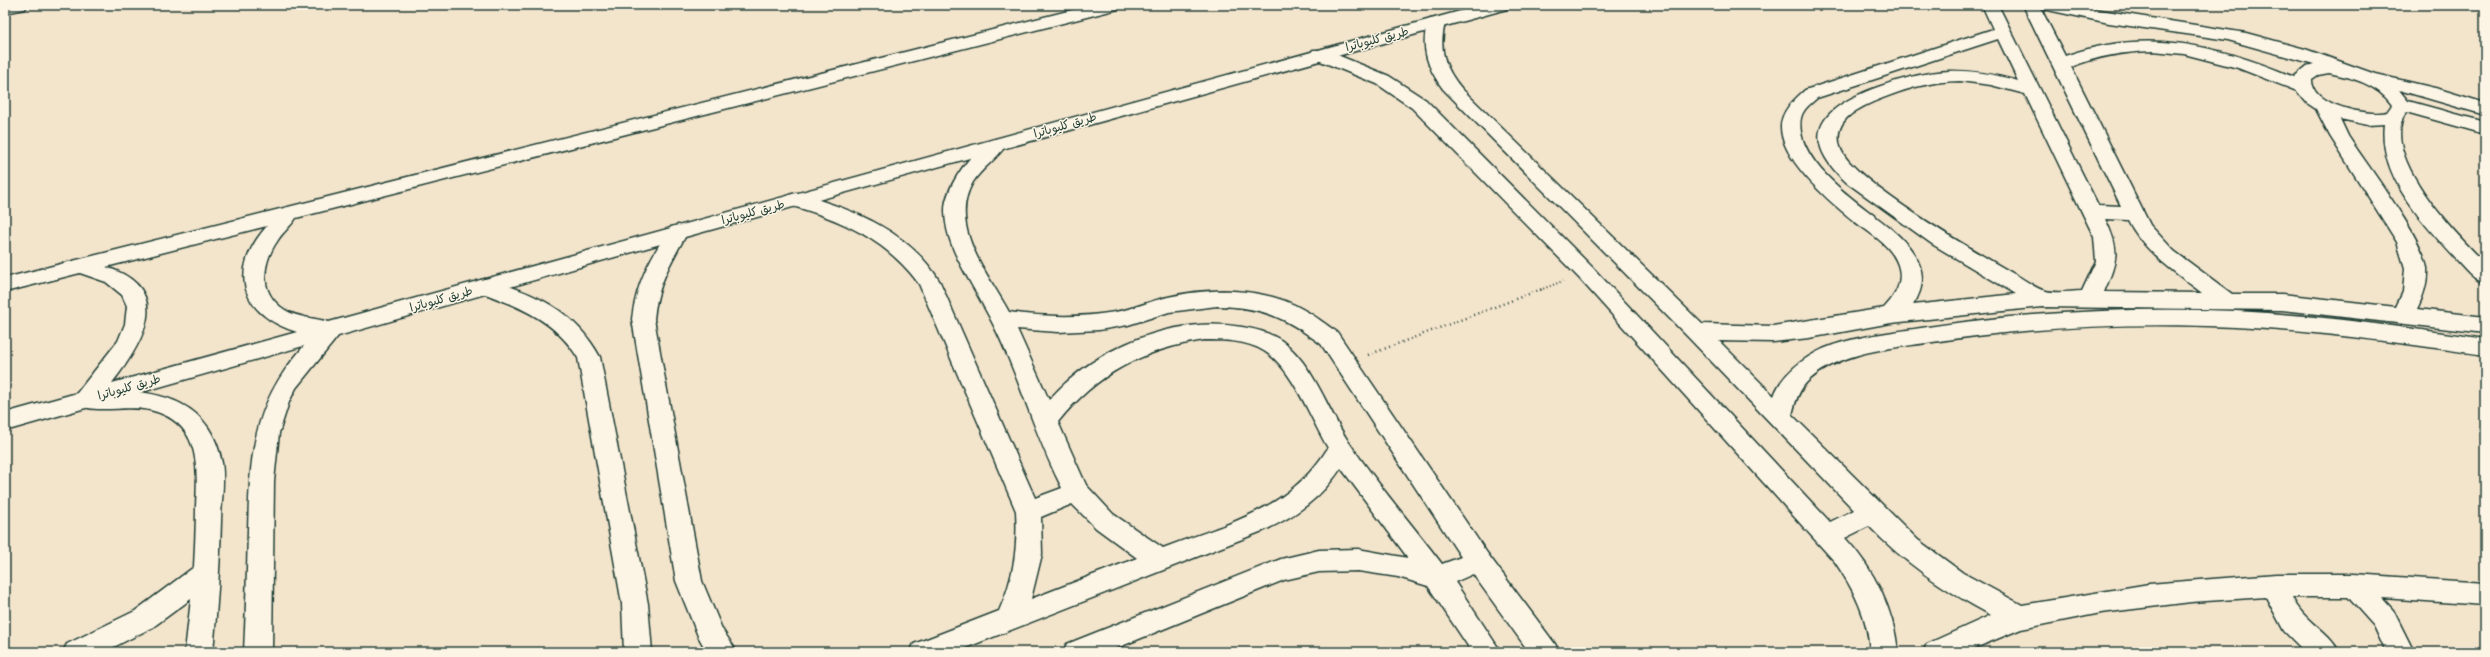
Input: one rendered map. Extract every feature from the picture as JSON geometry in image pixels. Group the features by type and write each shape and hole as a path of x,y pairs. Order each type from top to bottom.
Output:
{"street":[{"path":"5,8 19,5"},
{"path":"5,286 1112,5"},
{"name":"طريق كليوباترا","path":"5,422 678,232 1501,5"},
{"path":"1990,5 2104,237 2106,249 2103,273 2090,299"},
{"path":"2031,5 2133,214 2145,233 2167,256 2226,300"},
{"path":"2048,5 2086,14 2253,40 2316,58 2383,85 2395,95 2397,111 2392,138 2398,159 2408,182 2423,207 2445,234 2485,276"},
{"path":"1436,23 1432,36 1434,58 1444,79 1456,93 1696,331 1919,557 1953,582 2020,618"},
{"path":"2169,26 2177,47"},
{"path":"1891,315 1906,299 1911,279 1906,258 1891,239 1842,201 1806,164 1796,145 1790,127 1795,109 1811,94 2002,32"},
{"path":"2061,64 2093,50 2111,47 2131,45 2177,47 2231,58 2303,87 2310,96 2324,106 2349,116 2375,120 2397,111 2485,128"},
{"path":"1319,54 1383,80 1419,104 1586,273 1844,554 1868,593 1884,636 1884,652"},
{"path":"2303,87 2303,77 2313,70 2329,68 2433,93 2485,109"},
{"path":"2031,90 1970,77 1934,77 1852,104 1836,116 1829,133 1832,151 1845,171 1868,189 1947,245 2042,299"},
{"path":"1419,104 1435,96 1456,93"},
{"path":"2324,106 2339,136 2407,242 2416,268 2414,292 2403,316"},
{"path":"996,144 977,163 962,184 955,208 957,232 964,249 1002,319 1077,492 1100,516 1128,539 1159,559"},
{"path":"796,200 819,206 863,224 902,248 919,266 929,282 1028,511 1031,537 1030,564 1022,592 1010,619"},
{"path":"2093,212 2133,214"},
{"path":"288,215 276,227 260,251 254,276 255,287 259,298 279,317 312,328 332,330"},
{"path":"678,232 656,264 647,286 643,319 689,581 711,636 723,652"},
{"path":"82,266 110,274 121,281 130,289 138,310 132,338 124,354 84,400"},
{"path":"485,286 549,312 569,327 581,341 589,357 635,604 638,652"},
{"path":"1002,319 1057,325 1086,324 1142,314 1167,304 1211,298 1255,301 1295,315 1329,338 1478,562 1545,652"},
{"path":"1696,331 1715,333 1772,334 1809,330 1891,315 2042,299 2226,300 2282,302 2485,325"},
{"path":"1780,416 1786,394 1801,374 1831,355 1868,344 1978,327 2097,319 2235,319 2313,324 2485,347"},
{"path":"258,652 262,475 265,439 277,402 288,383 315,347 332,330"},
{"path":"1809,330 1831,355"},
{"path":"1045,421 1066,395 1092,373 1122,356 1156,343 1220,331 1248,335 1273,346 1291,364 1340,448 1437,578 1487,652"},
{"path":"84,400 138,400 160,403 177,410 201,433 207,448 210,464 207,572 199,652"},
{"path":"924,652 1159,559 1256,523 1289,508 1309,493 1326,471 1340,448"},
{"path":"1028,511 1077,492"},
{"path":"1827,536 1873,512"},
{"path":"1077,652 1281,570 1319,561 1358,560 1398,566 1437,578 1478,562"},
{"path":"77,652 144,619 207,572"},
{"path":"2276,585 2279,601 2289,619 2305,636 2325,652"},
{"path":"1937,652 2020,618 2107,600 2197,590 2276,585 2354,585 2485,594"},
{"path":"2354,585 2384,618 2400,652"}],"path":[{"path":"1347,363 1586,273"}]}
